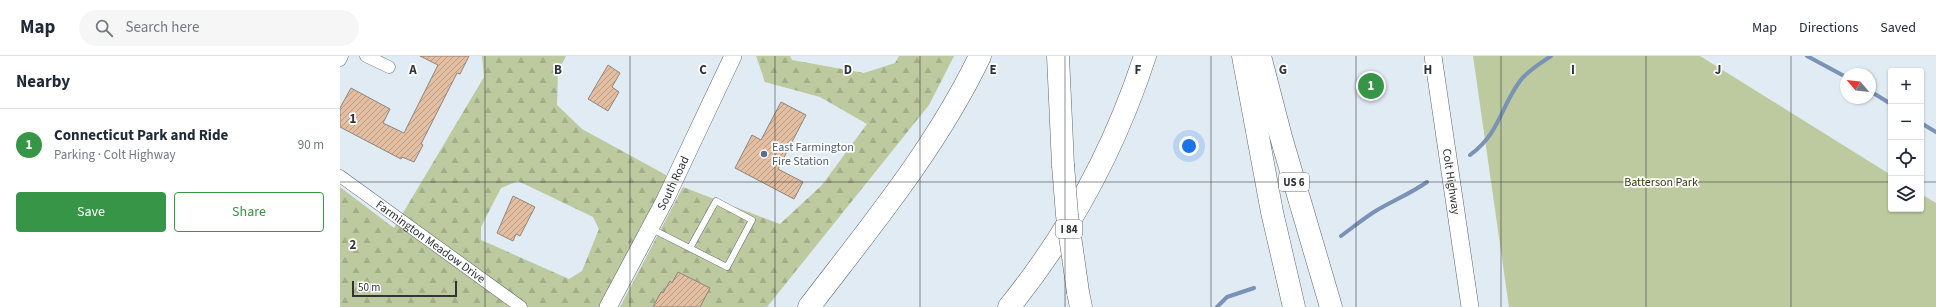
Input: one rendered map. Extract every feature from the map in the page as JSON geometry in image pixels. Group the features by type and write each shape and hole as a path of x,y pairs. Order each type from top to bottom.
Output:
{"highway":[{"path":"809,307 920,159 953,106 980,56"},
{"name":"I 84","path":"1058,56 1067,215 1080,300"},
{"path":"1010,307 1056,244 1090,187 1120,124 1145,56"},
{"path":"1243,56 1272,212 1294,307"},
{"name":"US 6","path":"1260,56 1281,137 1331,307"}],"main road":[{"name":"South Road","path":"608,307 650,228 733,56"},
{"name":"Colt Highway","path":"1433,56 1470,307"}],"street":[{"path":"340,60 342,56"},
{"path":"366,56 390,68"},
{"name":"Farmington Meadow Drive","path":"340,176 521,307"}],"lane":[{"path":"650,228 727,267 752,220 716,202 690,248"}],"green space":[{"path":"482,56 566,56 558,70 557,105 582,129 666,175 665,200 608,307 340,307 340,187 394,228 484,77","holes":["518,181 593,217 599,229 582,271 569,279 481,240 481,227 501,188"]},
{"path":"756,56 790,56 792,60 864,73 895,63 899,56 954,56 929,105 767,307 620,307 683,187 780,224 822,185 867,124 820,97 765,82"},
{"name":"Batterson Park","path":"1473,56 1700,56 1888,173 1888,212 1924,212 1924,196 1936,203 1936,307 1509,307"}],"building":[{"path":"420,56 469,56 460,74 457,73 421,144 423,145 414,162 402,157 401,159 340,127 340,108 351,88 390,109 383,123 404,133 438,65"},
{"path":"608,65 620,73 612,87 619,92 608,111 588,99"},
{"name":"East Farmington Fire Station","path":"781,102 806,115 778,169 803,182 794,199 735,168 752,135 761,140"},
{"path":"513,196 535,207 520,236 516,234 513,241 497,233"},
{"path":"678,272 710,288 700,307 653,307 661,292 663,293 670,281 672,283"}],"waterway":[{"path":"1470,155 1488,138 1499,120 1513,91 1523,77 1534,67 1551,56"},
{"path":"1807,56 1840,74"},
{"path":"1876,95 1888,102"},
{"path":"1924,125 1936,132"},
{"path":"1341,236 1374,212 1427,182"},
{"path":"1217,307 1227,297 1254,288"}],"place":[{"name":"Connecticut Park and Ride","path":"1371,86"},
{"name":"East Farmington Fire Station","path":"764,154"}]}
